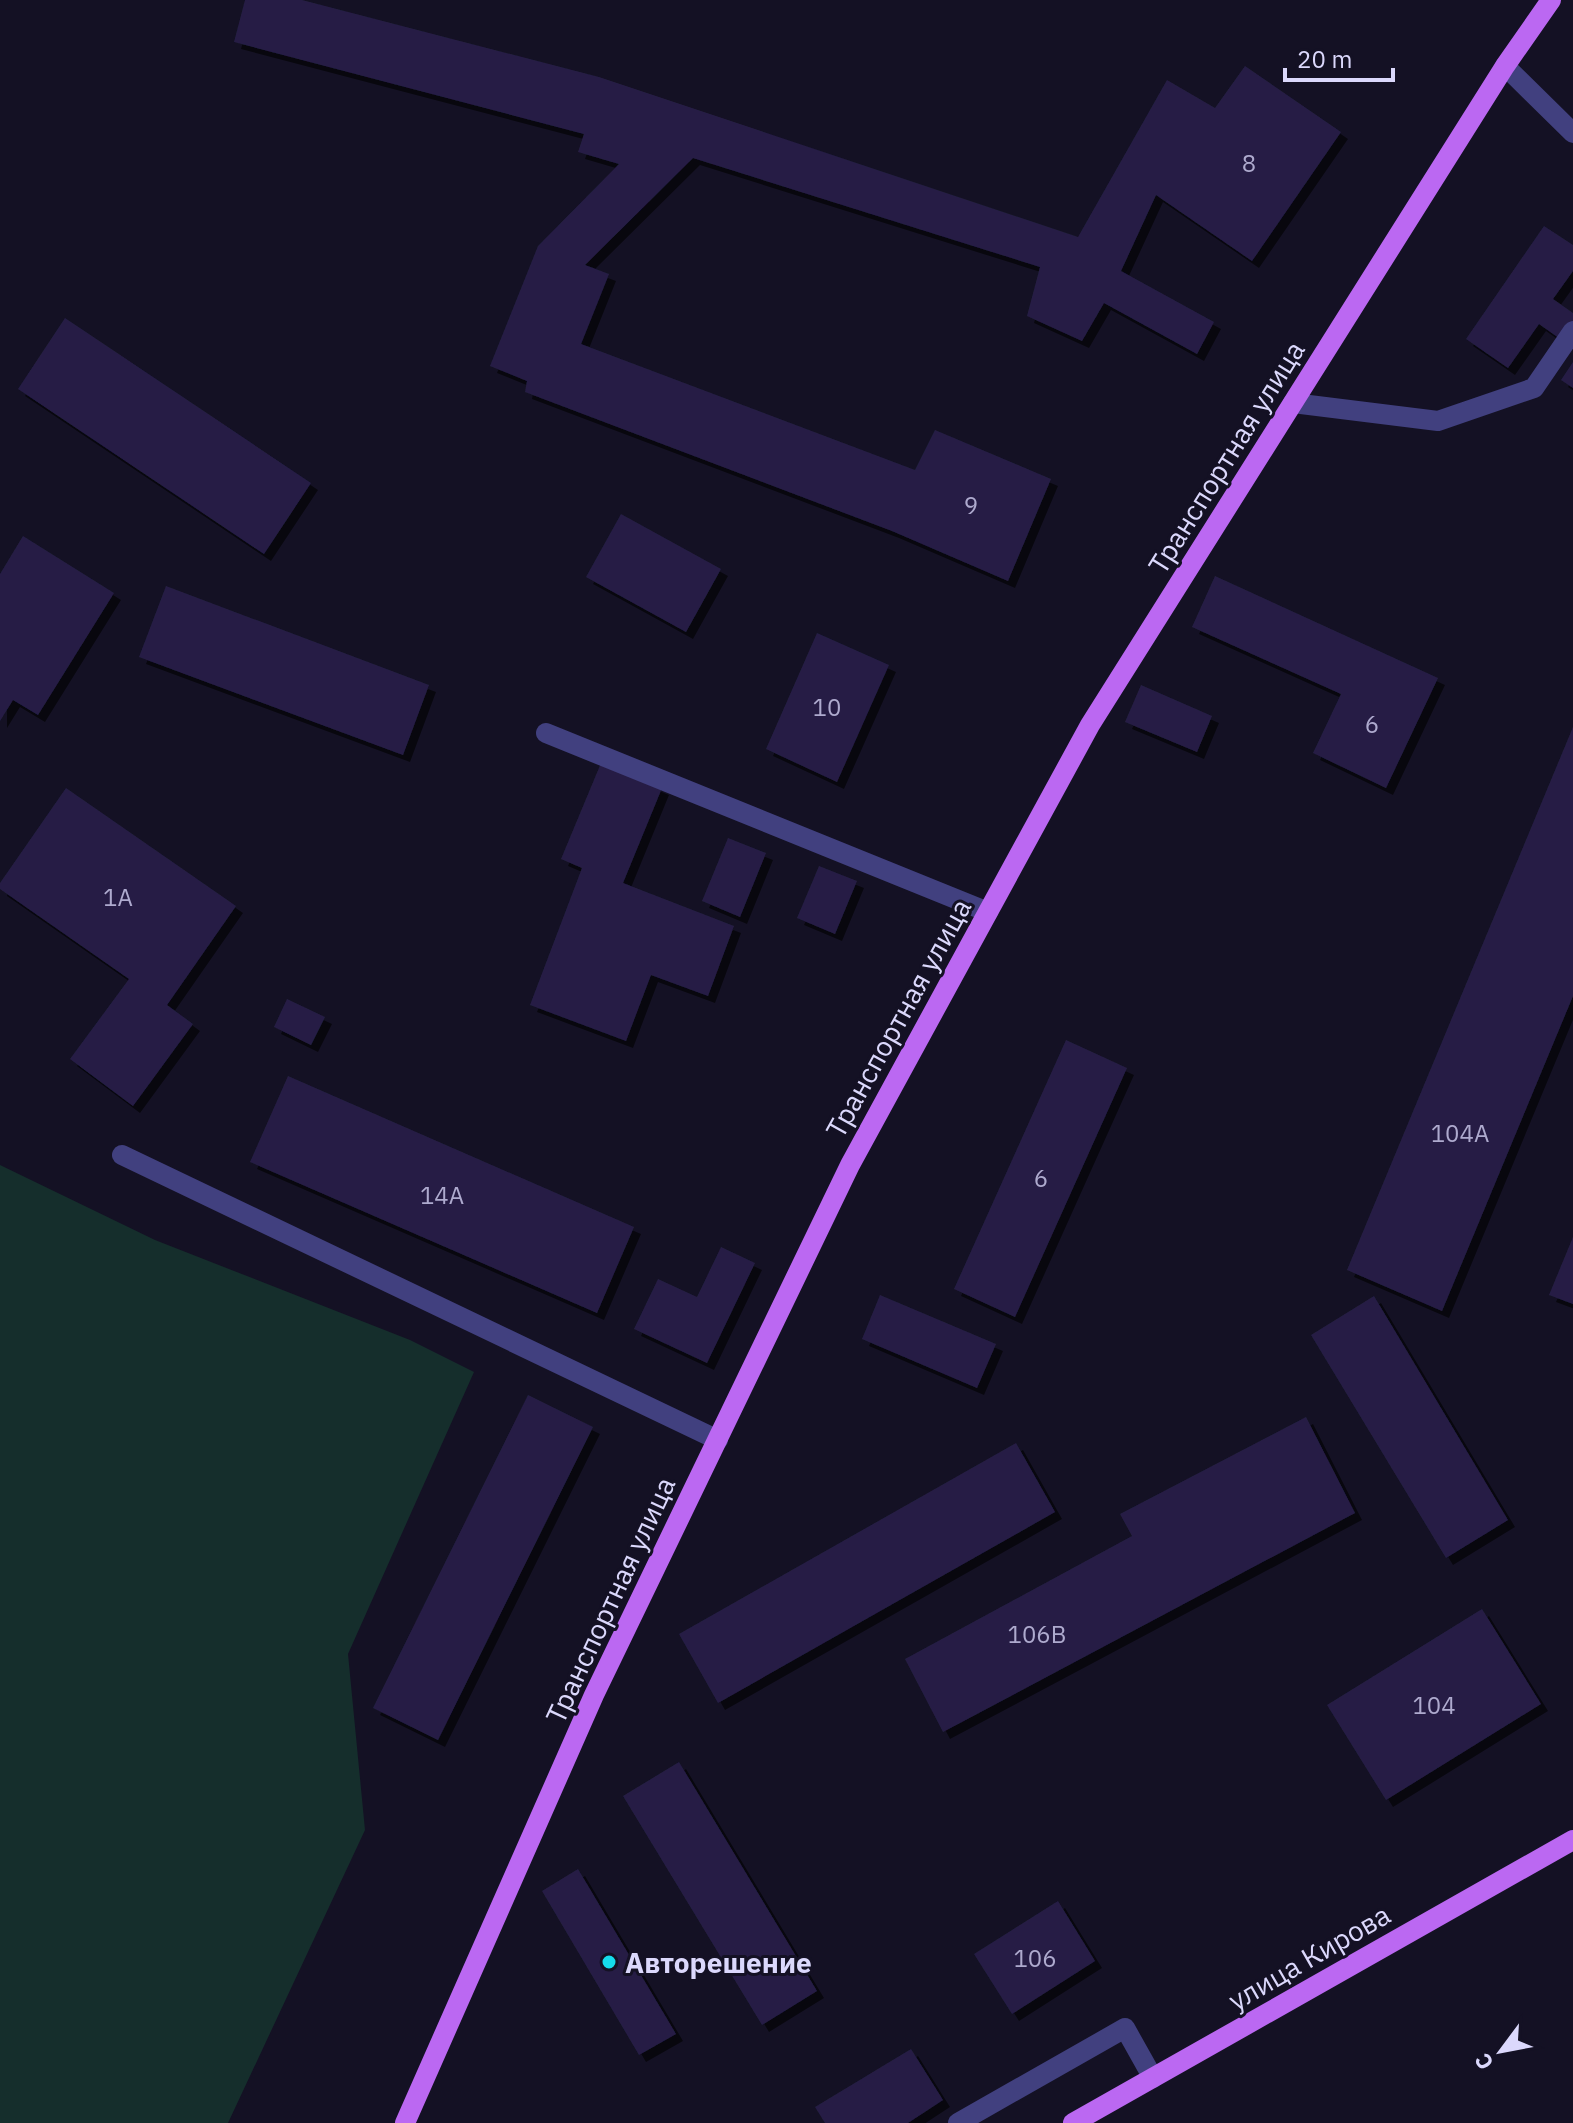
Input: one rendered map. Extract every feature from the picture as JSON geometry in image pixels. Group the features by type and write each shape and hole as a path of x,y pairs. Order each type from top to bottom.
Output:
{"main road":[{"name":"Транспортная улица","path":"405,2123 594,1695 850,1165 1090,725 1505,66 1551,0"},
{"name":"улица Кирова","path":"1073,2123 1573,1840"}],"lane":[{"path":"1505,66 1573,133"},
{"path":"1293,403 1438,421 1534,388 1573,331"},
{"path":"546,733 988,912"},
{"path":"122,1155 718,1440"},
{"path":"958,2123 1125,2028 1153,2078"}],"green space":[{"path":"0,1165 155,1240 410,1340 474,1372 348,1654 365,1830 228,2123 0,2123"}],"building":[{"path":"245,0 302,0 599,77 1078,237 1167,80 1215,108 1245,66 1341,132 1252,261 1156,195 1121,271 1214,322 1197,354 1104,303 1082,341 1027,316 1040,267 693,158 585,265 609,274 581,344 915,470 935,430 1051,479 1008,581 892,531 525,392 527,381 490,366 538,246 619,164 578,152 584,134 234,42"},
{"path":"1544,226 1573,245 1573,271 1553,299 1573,313 1573,348 1539,324 1508,368 1466,339"},
{"path":"65,318 311,483 264,554 18,389"},
{"path":"1573,362 1573,388 1561,380"},
{"path":"621,514 721,569 686,632 586,577"},
{"path":"23,536 114,593 38,715 13,700 0,721 0,574"},
{"path":"1215,576 1438,678 1386,788 1313,753 1341,694 1192,627"},
{"path":"166,586 429,685 403,755 139,657"},
{"path":"817,633 889,665 837,782 766,749"},
{"path":"1141,685 1212,716 1197,752 1125,722"},
{"path":"1573,727 1573,996 1442,1311 1347,1270"},
{"path":"601,763 662,788 623,883 734,926 708,996 651,975 626,1041 530,1005 582,868 561,859"},
{"path":"66,788 236,906 167,1005 193,1024 133,1106 70,1059 129,979 0,889 0,883"},
{"path":"728,838 766,853 740,917 702,901"},
{"path":"819,866 857,881 835,934 797,918"},
{"path":"287,999 325,1017 311,1045 274,1027"},
{"path":"1066,1040 1127,1068 1015,1317 954,1289"},
{"path":"288,1076 634,1227 597,1313 250,1162"},
{"path":"1573,1237 1573,1304 1549,1295"},
{"path":"721,1247 755,1263 707,1363 634,1329 658,1279 697,1297"},
{"path":"880,1295 996,1344 977,1388 862,1339"},
{"path":"1374,1296 1508,1520 1446,1558 1311,1335"},
{"path":"528,1395 593,1427 438,1740 373,1708"},
{"path":"1306,1417 1355,1513 943,1732 905,1659 1132,1536 1120,1514"},
{"path":"1016,1443 1055,1512 718,1703 679,1634"},
{"path":"1482,1609 1541,1704 1386,1800 1327,1705"},
{"path":"679,1762 817,1991 762,2025 623,1796"},
{"name":"Авторешение","path":"578,1869 676,2034 639,2055 542,1891"},
{"path":"1058,1901 1095,1961 1012,2014 974,1954"},
{"path":"911,2049 943,2100 908,2123 825,2123 815,2107"}],"place":[{"name":"Авторешение","path":"609,1962"}]}
